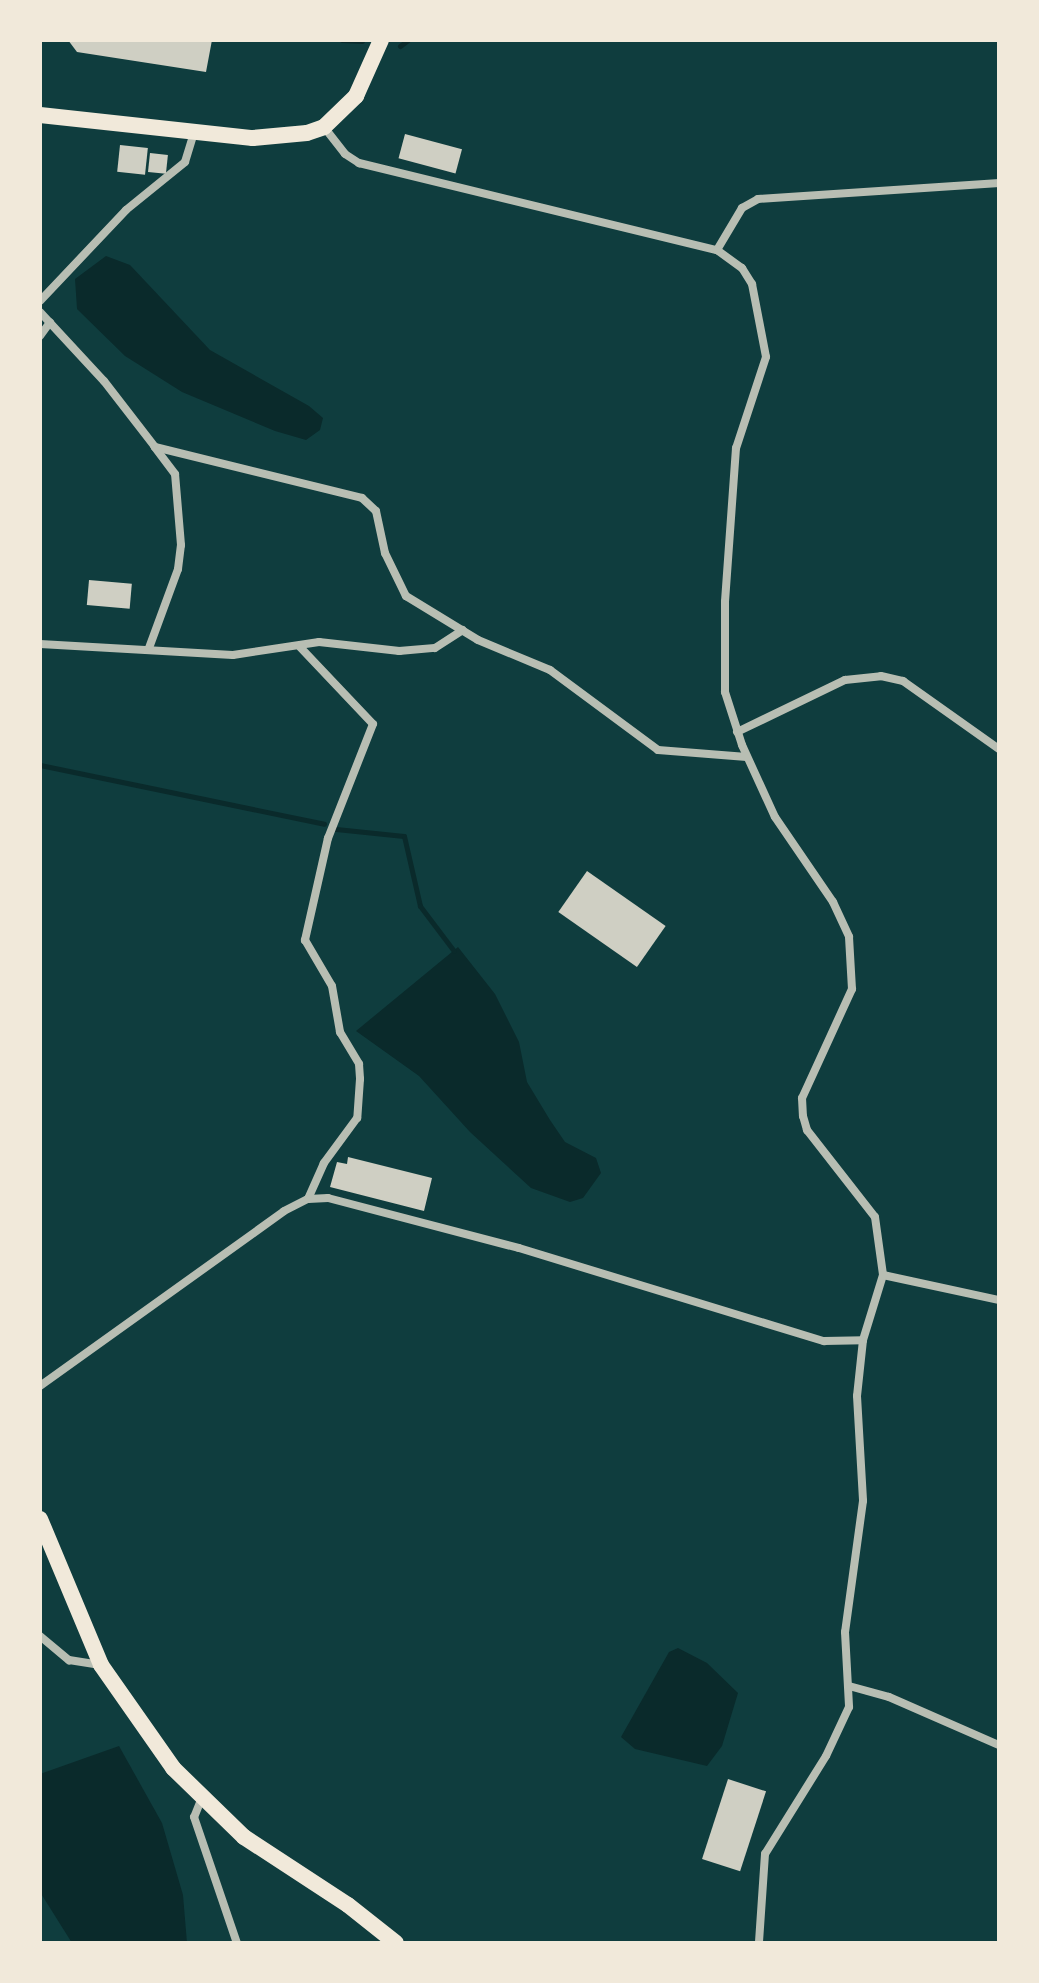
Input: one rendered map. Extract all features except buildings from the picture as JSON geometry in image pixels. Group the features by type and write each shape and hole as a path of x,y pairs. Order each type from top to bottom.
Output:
{"main road":[{"path":"40,115 194,133 283,138 324,127 356,96 381,40"},
{"path":"40,1519 101,1665 141,1725 201,1800 244,1837 396,1943"}],"street":[{"path":"324,127 345,154 359,163 717,250 742,268 752,284 765,342 762,374 736,448 723,648 725,692 737,732 775,817 833,902 849,937 852,989 802,1098 803,1116 807,1130 875,1217 883,1275 863,1340 857,1396 863,1501 845,1632 849,1686 843,1725 765,1854 759,1943"},
{"path":"40,301 126,210 185,162 194,133"},
{"path":"717,250 742,208 769,197 999,183"},
{"path":"40,312 175,474 181,545 178,569 149,648"},
{"path":"40,336 50,322"},
{"path":"155,447 362,498 376,511 385,553 406,596 463,630 550,670 658,750 747,757"},
{"path":"40,644 233,655 319,642 399,651 435,648 463,630"},
{"path":"300,647 373,724 328,838 305,940 332,986 340,1032 359,1064 360,1079 357,1118 324,1163 308,1199"},
{"path":"737,732 845,680 881,676 903,681 999,749"},
{"path":"40,1386 284,1211 308,1199 328,1198 519,1248 824,1341 863,1340"},
{"path":"883,1275 999,1300"},
{"path":"40,1636 69,1660 94,1668 101,1665"},
{"path":"849,1686 889,1697 999,1745"},
{"path":"201,1800 194,1817 237,1943"}],"water":[{"path":"106,256 130,265 210,350 309,406 323,418 320,430 306,440 275,431 182,392 125,356 77,309 75,279"},
{"path":"458,947 495,994 519,1042 527,1082 550,1120 565,1142 596,1158 601,1173 583,1198 570,1202 531,1188 470,1132 419,1076 356,1031"},
{"path":"678,1648 707,1663 738,1693 722,1746 707,1766 635,1749 621,1737 669,1652"},
{"path":"119,1746 162,1823 183,1895 187,1943 72,1943 40,1892 40,1774"}],"waterway":[{"path":"342,40 362,41"},
{"path":"400,46 408,40"},
{"path":"40,765 324,824"},
{"path":"336,829 404,836 420,906 454,951"}]}
